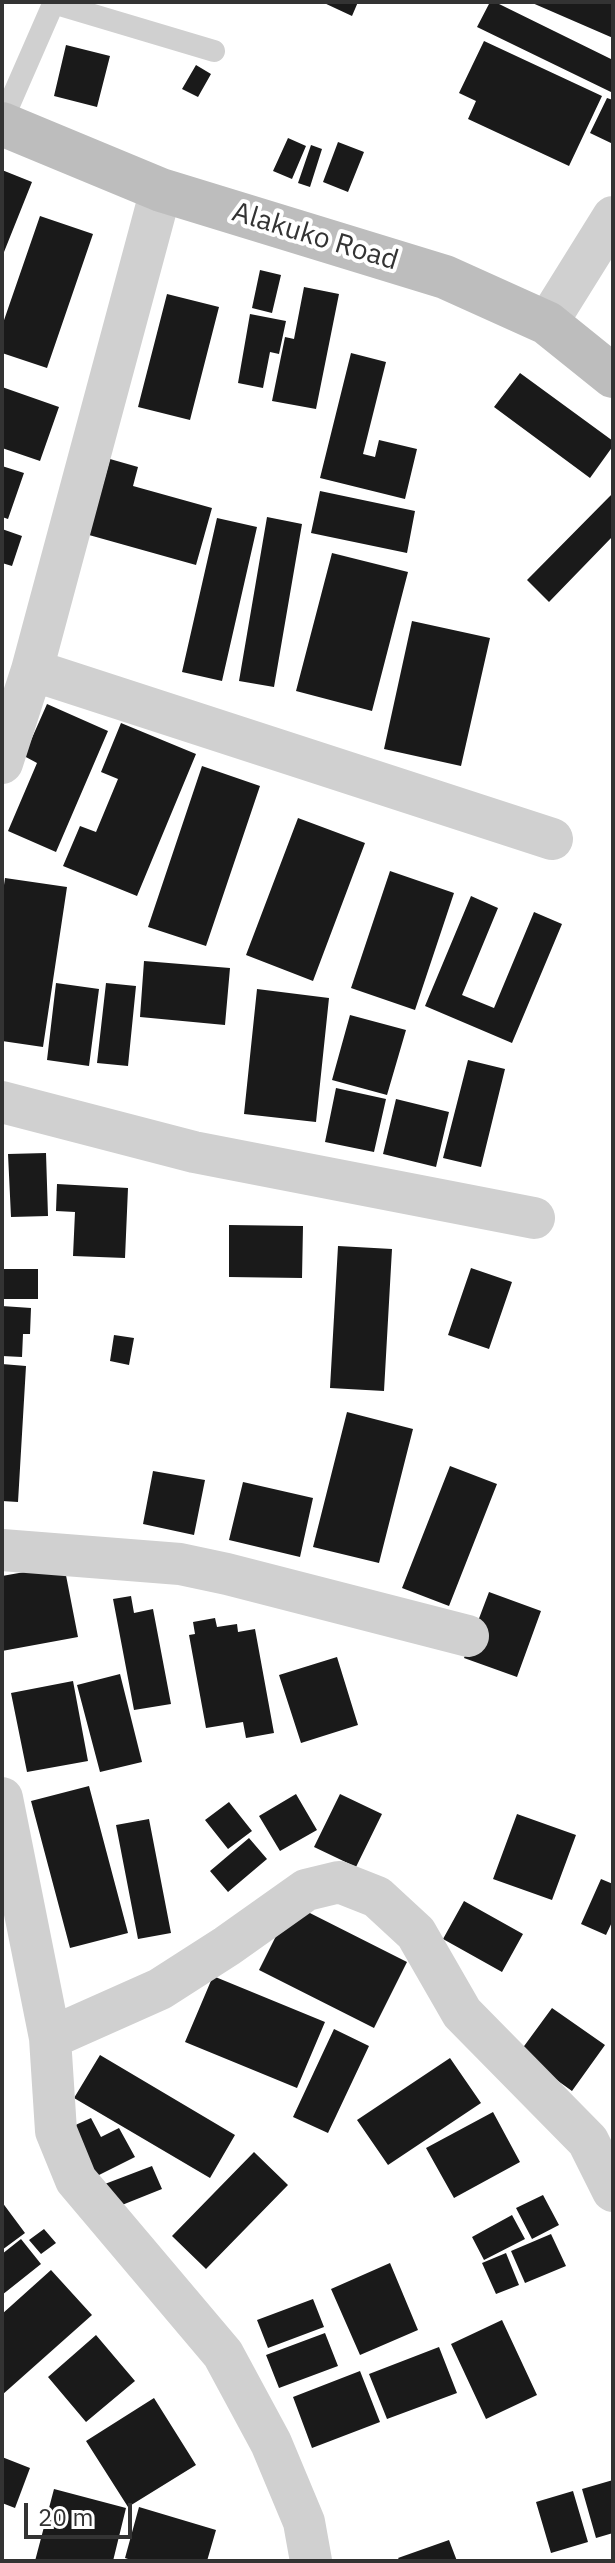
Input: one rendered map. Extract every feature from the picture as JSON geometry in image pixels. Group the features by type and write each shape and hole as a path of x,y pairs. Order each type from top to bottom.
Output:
{"main road":[{"name":"Alakuko Road","path":"2,122 161,190 462,285 547,323 613,376"}],"street":[{"path":"2,763 32,670 161,190"},
{"path":"547,323 613,217"},
{"path":"32,670 552,839"},
{"path":"2,1102 194,1152 534,1218"},
{"path":"2,1550 180,1564 468,1636"},
{"path":"2,1798 50,2038 56,2131 76,2180 223,2354 271,2443 304,2522 311,2561"},
{"path":"50,2038 160,1989 306,1890 339,1882 377,1897 416,1933 462,2013 588,2141 613,2191"}],"lane":[{"path":"2,122 54,2 214,51"}],"building":[{"path":"322,2 358,2 352,16"},
{"path":"490,2 613,60 613,93 477,27"},
{"path":"530,2 613,2 613,38"},
{"path":"484,41 602,96 569,166 468,119 476,101 459,93"},
{"path":"66,45 110,56 97,107 54,96"},
{"path":"196,65 211,74 198,97 182,89"},
{"path":"607,98 613,100 613,144 590,133"},
{"path":"288,138 306,146 292,179 273,171"},
{"path":"338,142 364,152 348,192 323,182"},
{"path":"311,145 322,149 310,187 298,183"},
{"path":"2,170 32,182 2,257"},
{"path":"40,216 93,234 47,368 2,353 2,326"},
{"path":"260,270 281,275 272,313 252,308"},
{"path":"304,287 339,294 316,409 272,401 285,337 294,339"},
{"path":"167,294 219,307 190,420 138,407"},
{"path":"250,314 286,321 279,354 270,352 263,388 238,383"},
{"path":"351,353 386,362 363,454 375,457 379,440 417,449 405,499 320,478"},
{"path":"520,373 613,441 613,446 590,478 494,407"},
{"path":"2,387 59,407 40,461 2,448"},
{"path":"110,459 138,467 133,486 212,508 196,565 89,535"},
{"path":"2,466 24,473 8,519 2,517"},
{"path":"320,491 415,511 407,553 311,533"},
{"path":"613,493 613,536 549,602 527,580"},
{"path":"267,517 302,524 274,687 239,681"},
{"path":"217,518 257,527 222,681 182,672"},
{"path":"2,529 22,536 12,566 2,563"},
{"path":"332,553 408,572 372,711 296,691"},
{"path":"412,621 490,638 461,766 384,749"},
{"path":"47,704 108,731 56,852 8,831 37,763 24,756"},
{"path":"121,723 196,754 137,896 63,866 80,826 96,832 118,779 101,772"},
{"path":"202,766 260,786 206,946 148,927"},
{"path":"298,818 365,843 313,981 246,955"},
{"path":"390,871 454,893 415,1010 351,988"},
{"path":"5,878 67,887 43,1047 2,1041 2,899"},
{"path":"471,896 498,908 462,995 494,1008 534,912 562,924 512,1043 425,1006"},
{"path":"144,961 230,968 225,1025 140,1017"},
{"path":"56,983 99,989 89,1066 47,1060"},
{"path":"106,983 136,986 128,1066 97,1063"},
{"path":"257,989 329,998 316,1122 244,1114"},
{"path":"350,1015 406,1030 387,1095 332,1080"},
{"path":"468,1060 505,1069 481,1167 443,1158"},
{"path":"336,1088 386,1099 374,1152 325,1142"},
{"path":"396,1099 449,1112 436,1167 383,1154"},
{"path":"46,1153 48,1216 11,1217 8,1154"},
{"path":"57,1184 128,1188 125,1258 73,1256 75,1212 56,1211"},
{"path":"229,1225 303,1226 302,1278 229,1277"},
{"path":"338,1246 392,1249 384,1391 330,1388"},
{"path":"471,1268 512,1282 489,1349 448,1335"},
{"path":"2,1269 38,1269 38,1299 2,1299"},
{"path":"2,1306 31,1308 30,1334 23,1334 22,1357 2,1356"},
{"path":"114,1335 134,1338 129,1365 110,1361"},
{"path":"2,1364 26,1366 18,1502 2,1501"},
{"path":"347,1412 413,1429 379,1563 313,1547"},
{"path":"450,1466 497,1484 449,1606 402,1588"},
{"path":"153,1471 205,1480 194,1535 143,1524"},
{"path":"243,1482 313,1498 300,1557 229,1540"},
{"path":"64,1565 78,1637 2,1651 2,1576"},
{"path":"489,1592 541,1611 517,1677 464,1658"},
{"path":"131,1596 134,1613 153,1609 171,1704 134,1710 113,1599"},
{"path":"215,1618 217,1627 237,1624 238,1632 255,1629 274,1733 246,1738 243,1722 206,1728 189,1635 195,1634 193,1622"},
{"path":"337,1657 358,1725 301,1743 279,1675"},
{"path":"120,1674 142,1762 100,1772 77,1685"},
{"path":"73,1681 88,1761 27,1772 11,1693"},
{"path":"89,1786 128,1933 70,1948 31,1801"},
{"path":"296,1794 317,1830 280,1851 259,1816"},
{"path":"340,1794 382,1814 356,1867 314,1847"},
{"path":"229,1802 252,1831 228,1849 205,1820"},
{"path":"517,1814 576,1835 552,1900 493,1879"},
{"path":"149,1819 171,1933 138,1939 116,1825"},
{"path":"249,1838 267,1859 228,1892 210,1871"},
{"path":"601,1879 613,1884 613,1920 606,1935 581,1924"},
{"path":"464,1901 523,1934 502,1972 443,1939"},
{"path":"292,1904 407,1962 374,2028 259,1970"},
{"path":"213,1976 325,2022 297,2088 185,2042"},
{"path":"552,2008 605,2045 572,2091 519,2053"},
{"path":"334,2029 369,2046 328,2133 293,2117"},
{"path":"100,2055 235,2135 210,2178 74,2098"},
{"path":"450,2058 481,2103 388,2165 357,2120"},
{"path":"493,2112 520,2162 454,2198 426,2148"},
{"path":"91,2118 101,2137 119,2128 135,2157 95,2177 71,2127"},
{"path":"254,2152 288,2185 206,2269 172,2236"},
{"path":"152,2166 162,2189 107,2211 97,2187"},
{"path":"543,2195 559,2225 532,2239 516,2208"},
{"path":"2,2202 25,2233 2,2250"},
{"path":"512,2215 525,2239 484,2260 472,2237"},
{"path":"44,2229 56,2243 41,2254 29,2240"},
{"path":"551,2234 566,2266 525,2283 511,2251"},
{"path":"21,2239 41,2264 2,2295 2,2254"},
{"path":"506,2253 519,2285 496,2294 482,2263"},
{"path":"390,2263 418,2330 360,2355 331,2289"},
{"path":"51,2270 92,2315 2,2395 2,2314"},
{"path":"313,2299 324,2327 268,2348 257,2320"},
{"path":"502,2320 537,2395 486,2419 451,2344"},
{"path":"325,2333 338,2366 279,2388 266,2355"},
{"path":"96,2335 135,2381 86,2422 48,2377"},
{"path":"439,2347 457,2393 387,2419 369,2374"},
{"path":"360,2371 380,2422 312,2448 293,2397"},
{"path":"154,2398 196,2465 128,2507 86,2441"},
{"path":"2,2457 30,2468 15,2508 2,2503"},
{"path":"613,2480 613,2533 596,2538 582,2489"},
{"path":"54,2489 126,2508 113,2561 35,2561"},
{"path":"573,2491 588,2542 551,2553 536,2502"},
{"path":"139,2507 216,2530 207,2561 134,2561 125,2558"},
{"path":"449,2540 457,2561 400,2561 398,2558"}]}
